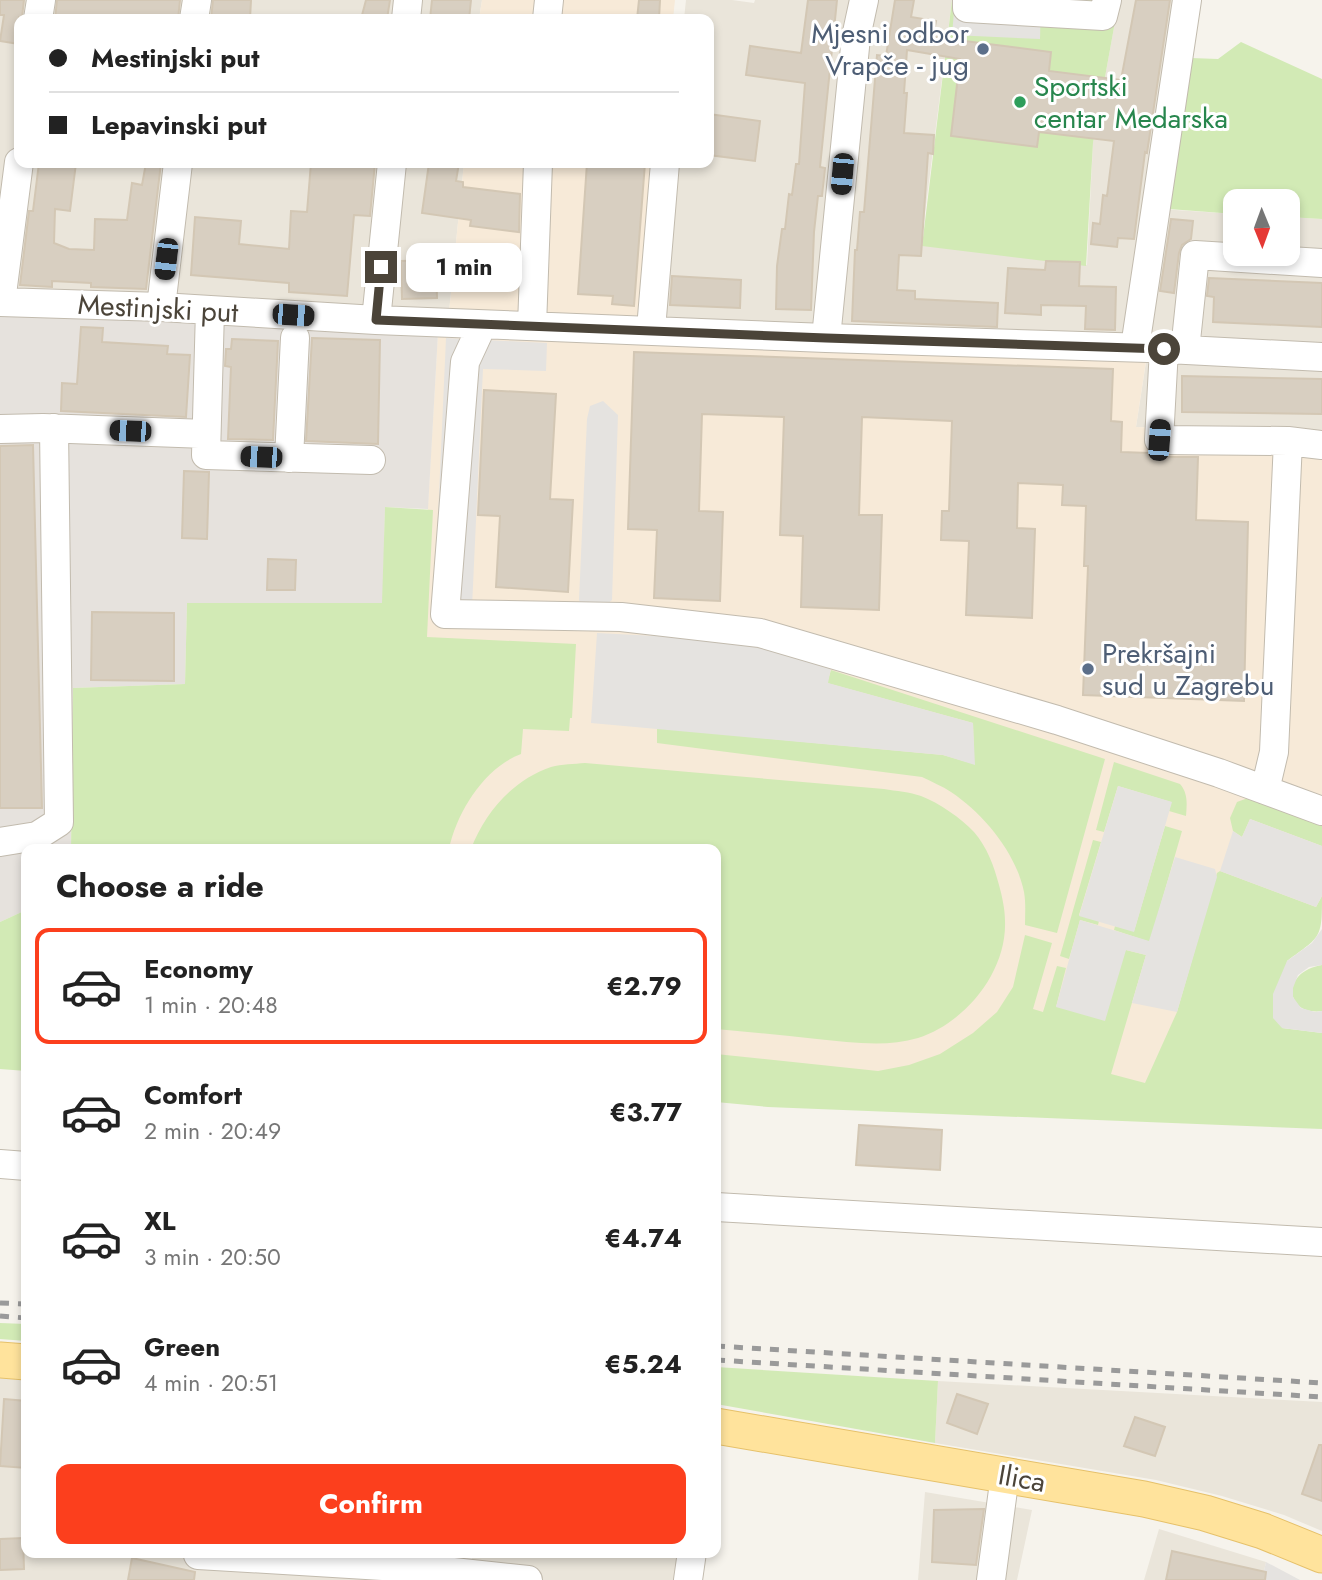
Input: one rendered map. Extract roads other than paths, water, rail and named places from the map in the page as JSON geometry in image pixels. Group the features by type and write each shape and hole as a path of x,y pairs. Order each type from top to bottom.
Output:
{"main road":[{"path":"0,1360 21,1362"},
{"name":"Ilica","path":"721,1427 1144,1499 1205,1513 1263,1531 1322,1555"}],"street":[{"path":"826,338 856,37 863,0"},
{"path":"967,0 967,8 1103,16 1108,0"},
{"path":"1135,347 1187,0"},
{"path":"0,302 18,168"},
{"path":"161,307 177,168"},
{"path":"376,320 391,168"},
{"path":"533,326 538,168"},
{"path":"651,329 665,168"},
{"path":"1322,263 1195,255 1174,349 1159,440 1288,441 1322,444"},
{"name":"Mestinjski put","path":"0,302 161,307 376,320 1135,347 1322,357"},
{"path":"210,310 206,455 371,460"},
{"path":"478,334 465,362 445,614 621,617 760,633 1056,720 1322,811"},
{"path":"289,458 295,338"},
{"path":"0,429 54,428 206,434"},
{"path":"0,842 37,836 59,822 54,428"},
{"path":"1265,790 1274,752 1288,441"},
{"path":"0,1164 21,1166"},
{"path":"721,1207 1322,1242"},
{"path":"990,1580 1005,1475"},
{"path":"248,1558 416,1568 528,1580"},
{"path":"688,1580 691,1558"}],"railway":[{"path":"0,1303 21,1304"},
{"path":"0,1316 21,1318"},
{"path":"721,1346 1322,1383"},
{"path":"721,1360 1322,1397"}],"place":[{"name":"Mjesni odbor Vrapče - jug","path":"983,49"},
{"name":"Sportski centar Medarska","path":"1020,102"},
{"name":"Prekršajni sud u Zagrebu","path":"1088,669"}]}
